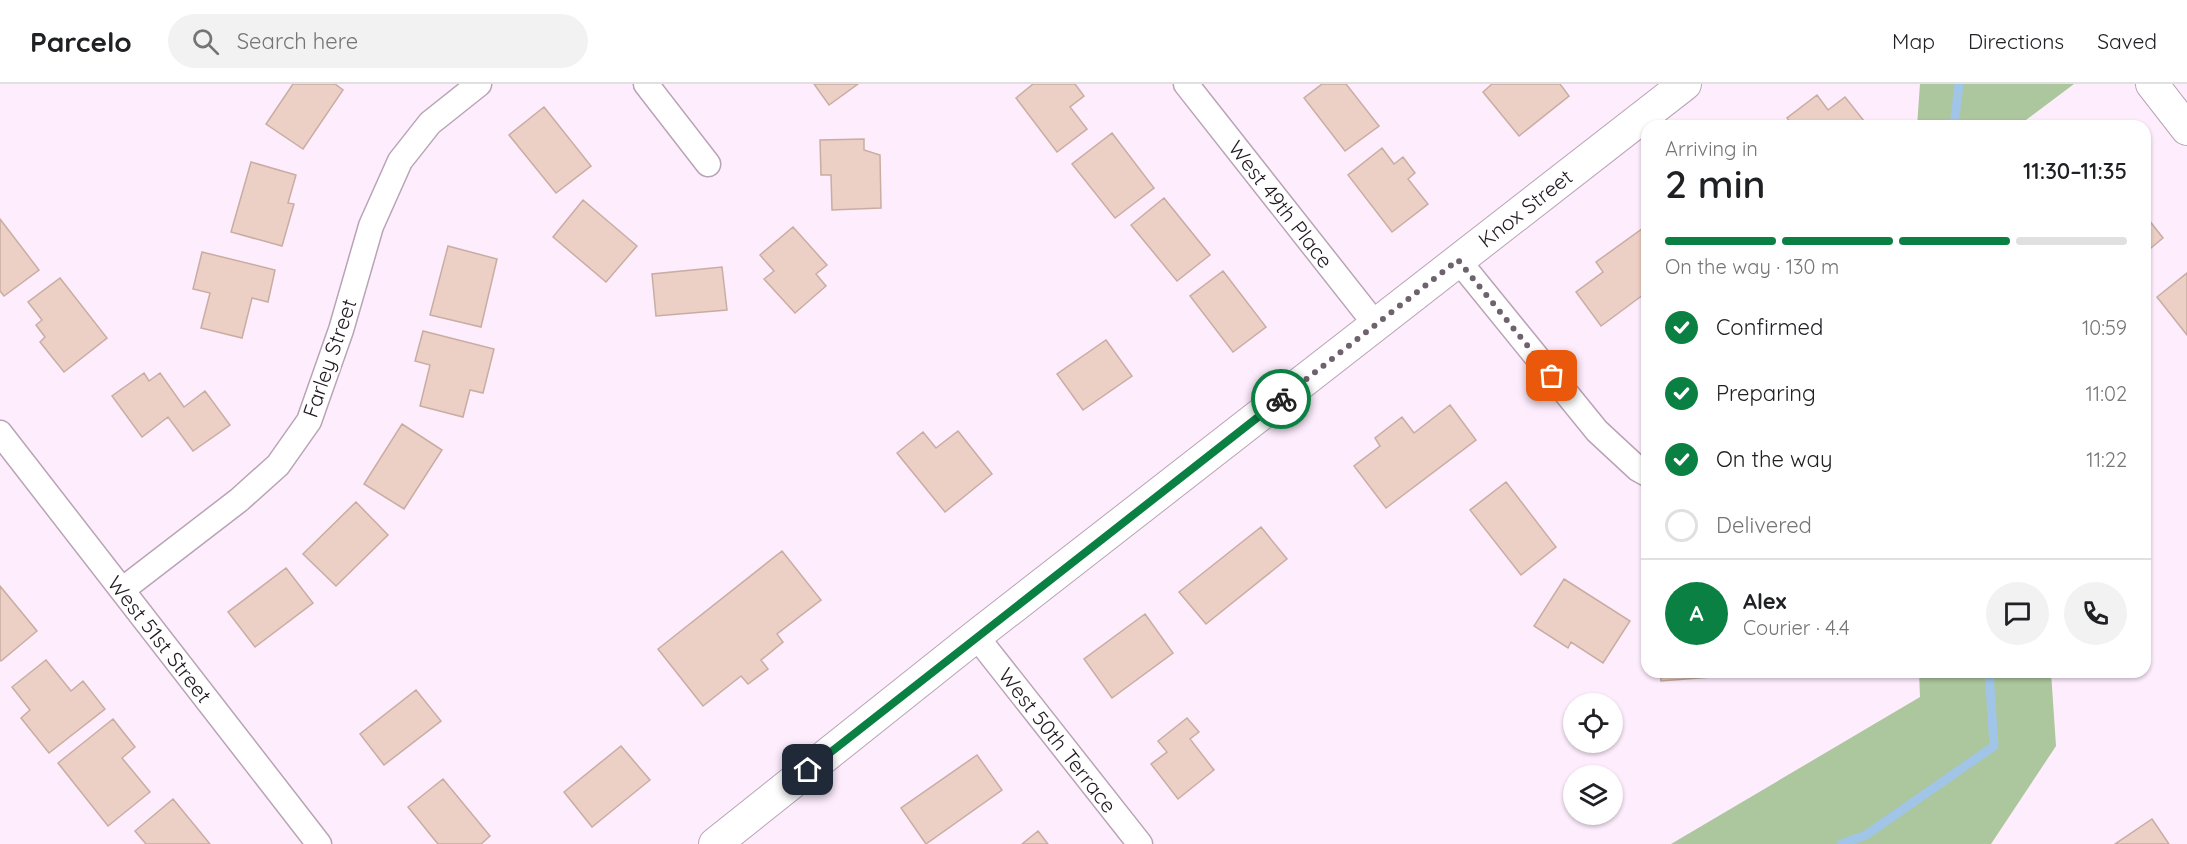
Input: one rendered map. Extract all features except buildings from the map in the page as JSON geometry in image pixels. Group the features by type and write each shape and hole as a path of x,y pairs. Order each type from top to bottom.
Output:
{"street":[{"name":"Farley Street","path":"122,590 239,500 278,465 303,430 309,421 341,330 371,226 400,161 430,123 478,84"},
{"path":"646,84 708,164"},
{"name":"West 49th Place","path":"1186,84 1376,325"},
{"path":"2152,84 2187,129"},
{"name":"Knox Street","path":"715,844 976,636 1376,325 1677,86"},
{"path":"1458,260 1597,431 1641,471"},
{"name":"West 51st Street","path":"0,434 319,844"},
{"name":"West 50th Terrace","path":"976,636 1140,844"}],"green space":[{"path":"1920,84 2074,84 2026,120 1917,120"},
{"path":"1919,678 2051,678 2056,746 1991,844 1671,844 1920,697"}],"waterway":[{"path":"1955,120 1959,84"},
{"path":"1841,844 1866,835 1994,746 1989,678"}],"way so far":[{"path":"1281,399 1458,260 1552,376"}],"route":[{"path":"808,770 1281,399"}]}
